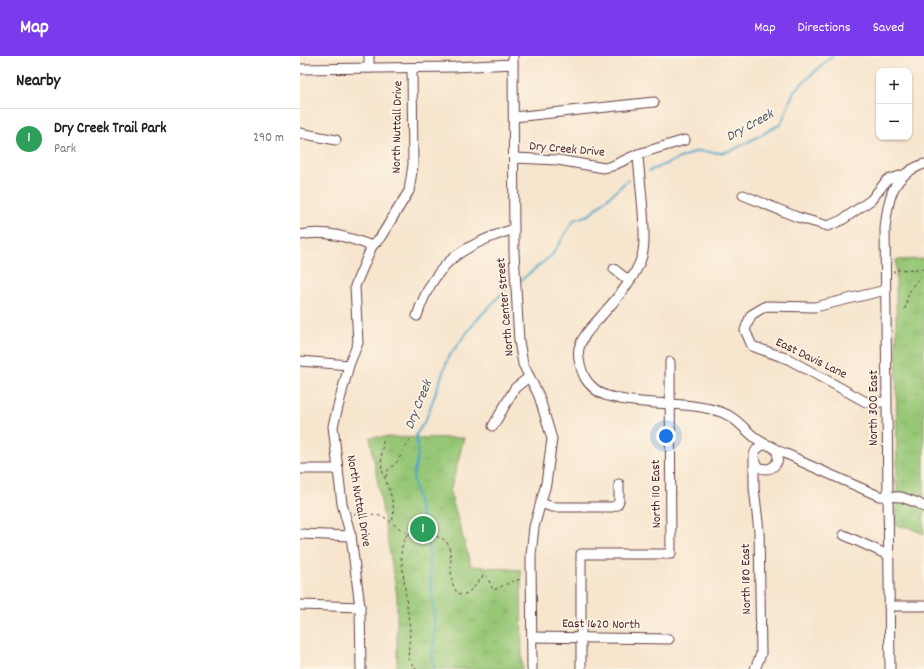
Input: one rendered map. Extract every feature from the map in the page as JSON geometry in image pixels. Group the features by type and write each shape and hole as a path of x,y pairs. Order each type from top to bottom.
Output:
{"street":[{"path":"369,56 369,68"},
{"path":"300,69 412,68 513,60"},
{"name":"North Center Street","path":"513,60 514,229 518,326 523,364 539,396 552,439 547,478 534,526 531,555 532,669"},
{"name":"North Nuttall Drive","path":"362,669 360,606 351,536 342,504 333,426 349,365 358,343 355,286 372,246 380,238 408,191 413,165 412,68"},
{"path":"514,117 654,102"},
{"path":"300,133 336,140"},
{"name":"Dry Creek Drive","path":"514,158 558,160 604,168 638,154 685,140"},
{"path":"638,154 643,231 642,255 637,268 628,281 586,333 579,349 581,370 588,384 607,396 693,405 723,413 761,442 784,454 795,457 802,462 879,496 901,497 918,503 924,507"},
{"path":"743,195 797,217 828,226 842,220 871,200 887,180 903,175 924,164"},
{"name":"North 300 East","path":"890,669 885,229 887,211 897,182 903,175"},
{"path":"417,316 424,293 440,271 455,257 477,242 514,229"},
{"path":"300,235 329,233 346,236 372,246"},
{"path":"614,269 628,281"},
{"name":"East Davis Lane","path":"886,290 815,308 766,306 751,315 745,330 752,346 788,359 866,402 886,402"},
{"path":"300,361 349,365"},
{"name":"North 110 East","path":"580,638 581,554 671,554 669,403 670,362"},
{"path":"493,426 515,388 529,377"},
{"name":"North 180 East","path":"744,428 754,444 754,488 759,530 761,654 755,669"},
{"path":"772,447 760,446 754,457 761,468 772,468"},
{"path":"772,447 779,458 772,468"},
{"path":"754,488 762,476 783,462 802,462"},
{"path":"300,469 338,469"},
{"path":"541,503 552,507 612,507 617,505 619,501 619,484"},
{"path":"300,534 351,536"},
{"path":"844,535 888,555"},
{"path":"300,605 360,606"},
{"path":"889,606 924,606"},
{"name":"East 1620 North","path":"532,638 669,639"},
{"path":"580,638 581,669"}],"path":[{"path":"894,273 894,270 924,269"},
{"path":"905,309 907,296 918,279 924,275"},
{"path":"386,478 387,471 397,462 411,438"},
{"path":"383,441 381,457 394,514 392,522"},
{"path":"354,514 384,516 408,534 423,540 436,536 444,540 448,547 454,586 460,595 465,595 469,592 483,576 486,575 489,579 491,588 494,590 521,579"},
{"path":"408,534 402,546 401,555 410,630 408,659 416,669"}],"green space":[{"path":"924,259 924,534 908,527 896,526 896,260"},
{"path":"370,437 464,438 450,492 471,566 521,570 522,669 397,669 397,595"}],"waterway":[{"name":"Dry Creek","path":"649,171 697,151 722,153 733,150 781,124 794,91 832,56"},
{"name":"Dry Creek","path":"520,281 552,255 574,220 589,215 628,180"},
{"name":"Dry Creek","path":"435,669 432,654 435,632 428,543 413,478 418,454 416,435 426,419 449,356 475,322 506,289"}],"place":[{"name":"Dry Creek Trail Park","path":"423,529"}]}
